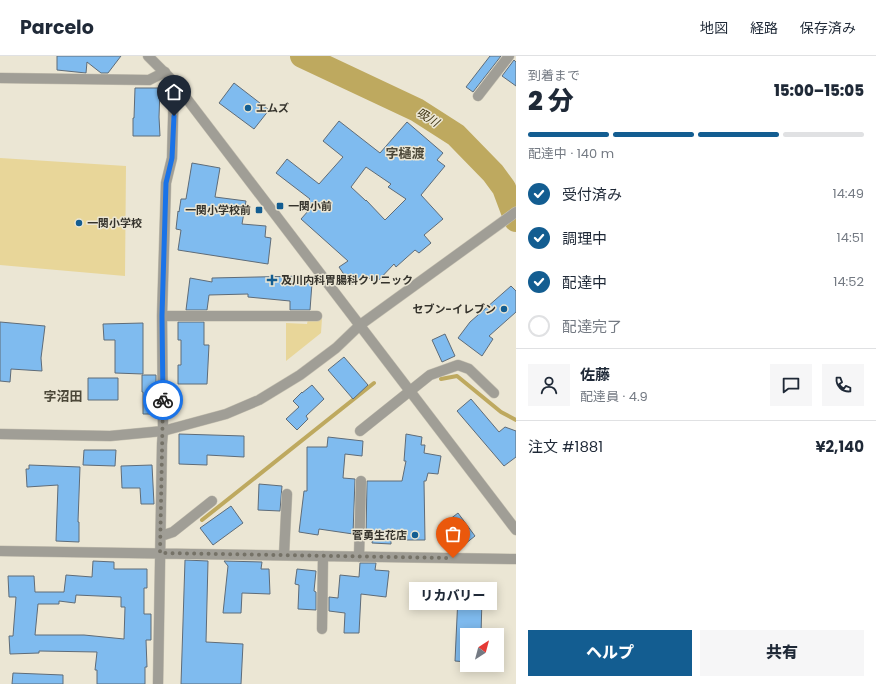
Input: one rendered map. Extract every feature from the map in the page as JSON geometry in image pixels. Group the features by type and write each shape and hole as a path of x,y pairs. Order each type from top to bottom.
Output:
{"street":[{"path":"148,56 174,82 516,530"},
{"path":"478,96 509,56"},
{"path":"0,78 149,80 165,72"},
{"path":"158,684 163,431 162,316 166,183 172,158 174,82"},
{"path":"0,434 110,436 163,431 226,414 259,400 306,370 336,348 360,325 516,212"},
{"path":"162,316 317,316"},
{"path":"360,431 430,375 458,365 469,369 494,393"},
{"path":"359,556 361,481"},
{"path":"284,555 287,494"},
{"path":"161,536 173,532 212,501"},
{"path":"0,551 516,559"},
{"path":"322,629 323,556"}],"shaded area":[{"path":"0,158 126,166 125,276 0,265"},
{"path":"322,318 321,333 286,361 286,323 307,324 308,319"}],"building":[{"path":"57,56 121,56 108,73 101,73 87,62 86,73 57,70"},
{"path":"490,56 501,56 473,92 466,87"},
{"path":"514,60 516,62 516,86 502,76"},
{"path":"234,83 269,110 254,129 219,103"},
{"path":"135,88 160,88 160,136 133,136"},
{"path":"339,121 380,153 407,122 443,153 437,160 445,166 421,195 443,219 424,235 431,243 419,253 415,250 396,267 394,264 375,284 366,275 351,285 339,267 348,261 301,219 309,210 304,205 310,199 276,173 287,159 319,184 343,157 323,141","holes":["366,167 391,184 388,187 406,199 385,220 351,187"]},
{"path":"192,163 220,168 215,197 246,201 242,224 266,226 265,237 271,238 268,264 178,250 181,230 176,229 178,211 179,212 181,199 186,199"},
{"path":"303,276 302,282 312,283 310,310 290,310 290,301 248,297 248,294 209,295 207,310 186,310 190,278 212,282 212,278"},
{"path":"511,286 516,291 516,312 489,336 493,339 482,356 458,338 470,322"},
{"path":"0,322 45,326 41,358 42,371 11,369 10,382 0,381"},
{"path":"178,322 204,322 204,345 209,345 207,384 178,384 178,365 181,365 181,340 178,340"},
{"path":"143,323 143,374 115,373 115,340 104,340 103,324"},
{"path":"445,334 455,356 442,362 432,340"},
{"path":"344,357 368,385 353,399 328,370"},
{"path":"142,375 156,375 156,414 143,414"},
{"path":"88,378 118,378 118,400 88,400"},
{"path":"312,385 324,399 306,416 308,419 297,430 286,419 299,407 293,401"},
{"path":"471,399 499,432 505,427 516,431 516,457 504,466 457,411"},
{"path":"179,434 244,436 244,457 207,455 207,465 179,464"},
{"path":"406,434 422,437 421,445 425,445 424,453 441,456 438,474 428,473 426,481 424,481 425,540 391,540 391,544 372,543 373,537 366,536 367,481 402,481 406,461 404,461"},
{"path":"328,437 363,441 362,456 345,454 343,478 355,479 353,534 319,529 318,535 299,532 304,491 307,491 307,447 327,447"},
{"path":"84,450 116,450 115,466 83,465"},
{"path":"29,465 80,467 78,522 79,542 56,541 58,485 27,487 26,469 29,469"},
{"path":"152,465 154,504 141,504 140,488 122,488 121,466"},
{"path":"259,484 282,486 280,511 258,510"},
{"path":"231,506 243,523 213,545 200,528"},
{"path":"458,513 475,536 455,552 437,529"},
{"path":"185,560 208,561 206,642 243,644 241,684 181,684"},
{"path":"93,561 114,562 114,569 147,569 147,588 144,588 144,614 151,614 151,640 146,640 147,667 145,667 145,684 97,684 97,670 95,670 97,652 39,651 39,653 10,654 9,636 13,636 16,597 9,597 8,576 34,576 35,592 64,592 66,575 92,577","holes":["76,595 121,597 121,607 125,607 124,639 84,635 35,635 38,604 59,604 59,601 75,603"]},
{"path":"224,561 262,562 261,569 269,569 270,594 242,593 241,613 223,613 228,566"},
{"path":"360,563 376,563 375,570 389,571 386,597 361,594 359,633 344,633 345,613 329,611 329,597 338,598 340,575 359,577"},
{"path":"297,569 316,571 314,591 316,592 316,610 298,609 299,585 295,584"},
{"path":"458,596 482,598 481,628 460,628 460,661 455,661"},
{"path":"13,673 63,675 63,684 12,684"}],"waterway":[{"name":"吸川","path":"302,56 417,110 456,135 493,173 504,188 516,220"},
{"path":"441,379 457,376 501,412 516,420"},
{"path":"202,520 374,383"}],"way so far":[{"path":"163,400 160,553 453,558"}],"place":[{"name":"エムズ","path":"248,108"},
{"name":"一関小前","path":"280,206"},
{"name":"一関小学校前","path":"259,210"},
{"name":"一関小学校","path":"79,223"},
{"name":"及川内科胃腸科クリニック","path":"272,280"},
{"name":"セブン-イレブン","path":"504,309"},
{"name":"菅勇生花店","path":"415,535"},
{"name":"リカバリー","path":"453,558"}],"district":[{"name":"字樋渡","path":"405,153"},
{"name":"字沼田","path":"63,396"}],"route":[{"path":"163,400 162,316 166,183 172,158 174,116"}]}
